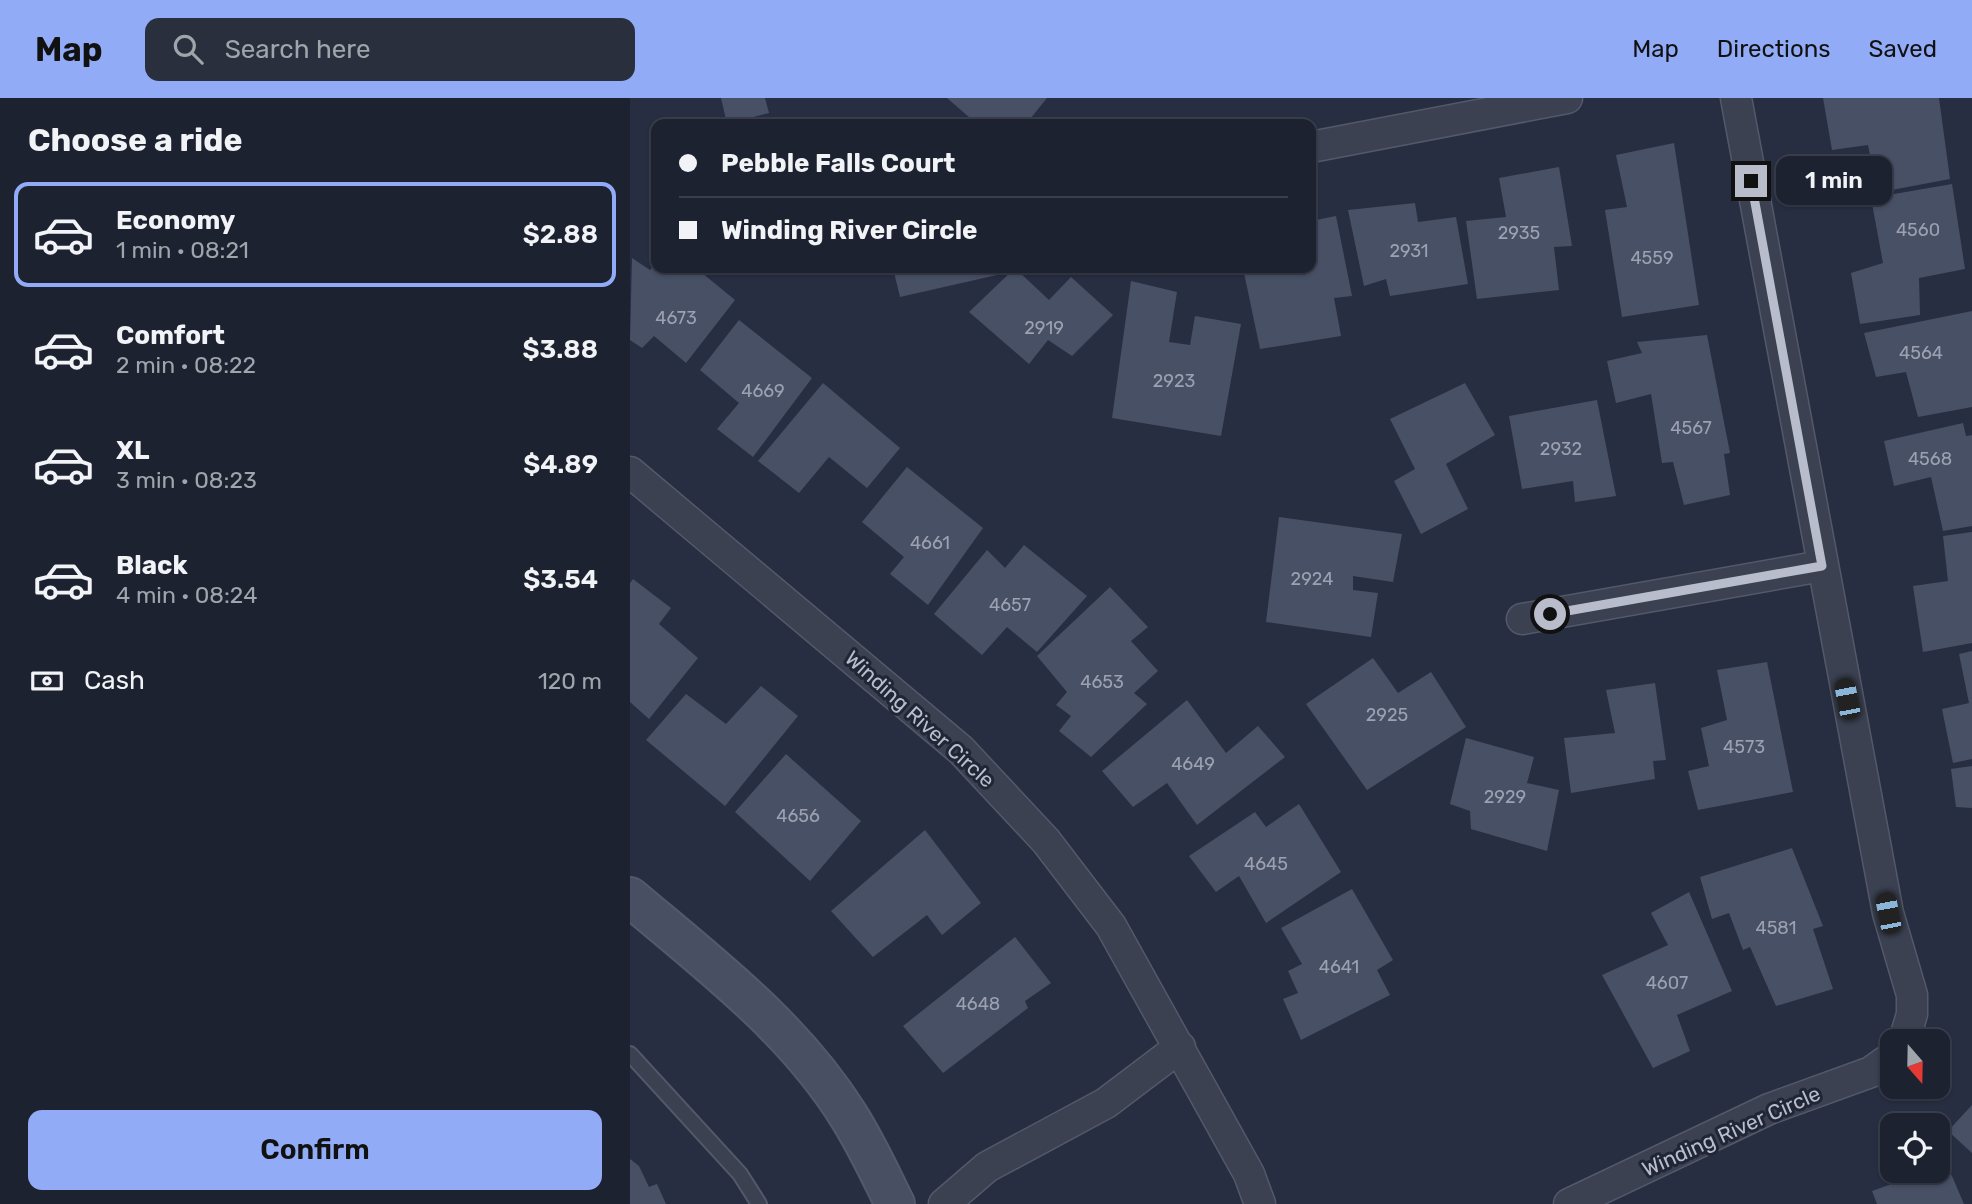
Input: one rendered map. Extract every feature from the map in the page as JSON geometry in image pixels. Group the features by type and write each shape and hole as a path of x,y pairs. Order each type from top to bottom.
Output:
{"street":[{"path":"1316,147 1567,98"},
{"path":"1736,98 1888,913 1912,995 1912,1014 1908,1029"},
{"name":"Winding River Circle","path":"630,472 961,750 1046,841 1111,926 1249,1174 1260,1204"},
{"path":"1522,619 1822,566"},
{"path":"630,897 743,992 780,1030 848,1114 895,1204"},
{"path":"944,1204 987,1167 1105,1104 1180,1047"},
{"name":"Winding River Circle","path":"1569,1204 1769,1109 1871,1072 1880,1066"}],"lane":[{"path":"630,1054 740,1174 759,1204"}],"building":[{"path":"721,98 765,98 769,113 746,119 726,119"},
{"path":"947,98 1047,98 1030,119 971,119"},
{"path":"1823,98 1939,98 1950,179 1870,194 1863,166 1872,165 1868,145 1832,150"},
{"path":"1674,143 1699,305 1622,317 1605,210 1627,207 1616,155"},
{"path":"1559,167 1572,246 1554,247 1559,290 1477,299 1466,221 1506,217 1499,178"},
{"path":"1952,184 1965,269 1919,278 1920,315 1860,324 1851,273 1883,263 1871,198"},
{"path":"1415,203 1418,222 1456,217 1468,284 1390,296 1386,279 1364,286 1348,210"},
{"path":"1336,216 1352,296 1334,298 1341,336 1260,349 1244,273 1316,273 1316,220"},
{"path":"632,258 651,269 651,273 702,273 735,300 686,363 654,336 642,348 630,340"},
{"path":"894,273 997,275 900,297"},
{"path":"1010,273 1020,273 1049,300 1071,277 1113,315 1072,356 1048,340 1029,364 969,312"},
{"path":"1131,281 1177,292 1169,342 1190,345 1195,316 1241,324 1221,436 1112,418"},
{"path":"1972,311 1972,407 1918,417 1906,372 1876,377 1864,333"},
{"path":"739,320 812,378 753,457 717,429 739,403 700,370"},
{"path":"1707,335 1730,453 1724,454 1730,495 1684,505 1673,462 1662,463 1651,394 1616,403 1607,361 1642,353 1637,342"},
{"path":"823,383 900,448 867,488 829,457 799,493 758,461"},
{"path":"1465,383 1495,435 1446,464 1468,509 1421,534 1394,481 1415,469 1390,419"},
{"path":"1597,400 1616,496 1575,502 1573,481 1522,489 1509,416"},
{"path":"1963,423 1966,436 1972,435 1972,526 1943,531 1931,477 1894,486 1884,441"},
{"path":"907,467 983,528 928,605 890,574 904,557 862,522"},
{"path":"1279,517 1402,534 1393,582 1353,576 1353,590 1378,593 1371,637 1266,622"},
{"path":"1972,532 1972,643 1923,652 1913,586 1948,581 1943,536"},
{"path":"1024,545 1087,596 1037,652 1007,627 982,655 934,614 987,550 1005,568"},
{"path":"633,579 671,608 659,624 698,658 649,719 630,702 630,583"},
{"path":"1110,587 1148,627 1131,641 1158,671 1134,693 1147,704 1091,757 1059,731 1071,716 1056,705 1067,692 1037,656"},
{"path":"1972,651 1972,759 1953,763 1942,709 1969,703 1959,654"},
{"path":"1373,658 1398,693 1431,672 1466,727 1367,790 1306,704"},
{"path":"1767,662 1793,792 1698,810 1688,771 1709,766 1701,728 1727,720 1717,670"},
{"path":"1655,683 1666,760 1653,761 1655,779 1571,793 1564,738 1615,733 1606,690"},
{"path":"761,686 798,716 725,806 646,740 686,694 726,724"},
{"path":"1187,700 1226,753 1258,726 1285,757 1197,825 1167,783 1133,807 1102,771"},
{"path":"1466,738 1534,757 1527,783 1559,790 1547,851 1471,829 1470,811 1450,804"},
{"path":"786,754 861,821 810,881 735,812"},
{"path":"1972,766 1972,808 1956,807 1951,769"},
{"path":"1299,804 1341,872 1266,923 1239,876 1216,892 1189,856 1255,812 1266,827"},
{"path":"925,830 981,903 942,935 927,915 873,957 831,911"},
{"path":"1792,848 1823,926 1813,929 1833,989 1776,1006 1750,947 1743,950 1729,913 1712,919 1700,877"},
{"path":"1352,889 1393,960 1377,970 1390,995 1301,1040 1283,999 1298,993 1288,971 1302,964 1281,928"},
{"path":"1689,892 1732,991 1677,1015 1690,1051 1653,1068 1602,975 1668,945 1651,913"},
{"path":"1015,937 1051,983 1025,1001 1028,1008 943,1073 903,1026"},
{"path":"1972,1105 1972,1153 1950,1133 1950,1129"},
{"path":"630,1159 639,1166 649,1187 657,1184 666,1204 630,1204"},
{"path":"1950,1171 1964,1204 1877,1204 1872,1191 1894,1183 1950,1183"}],"route":[{"path":"1550,614 1822,566 1751,181"}]}
